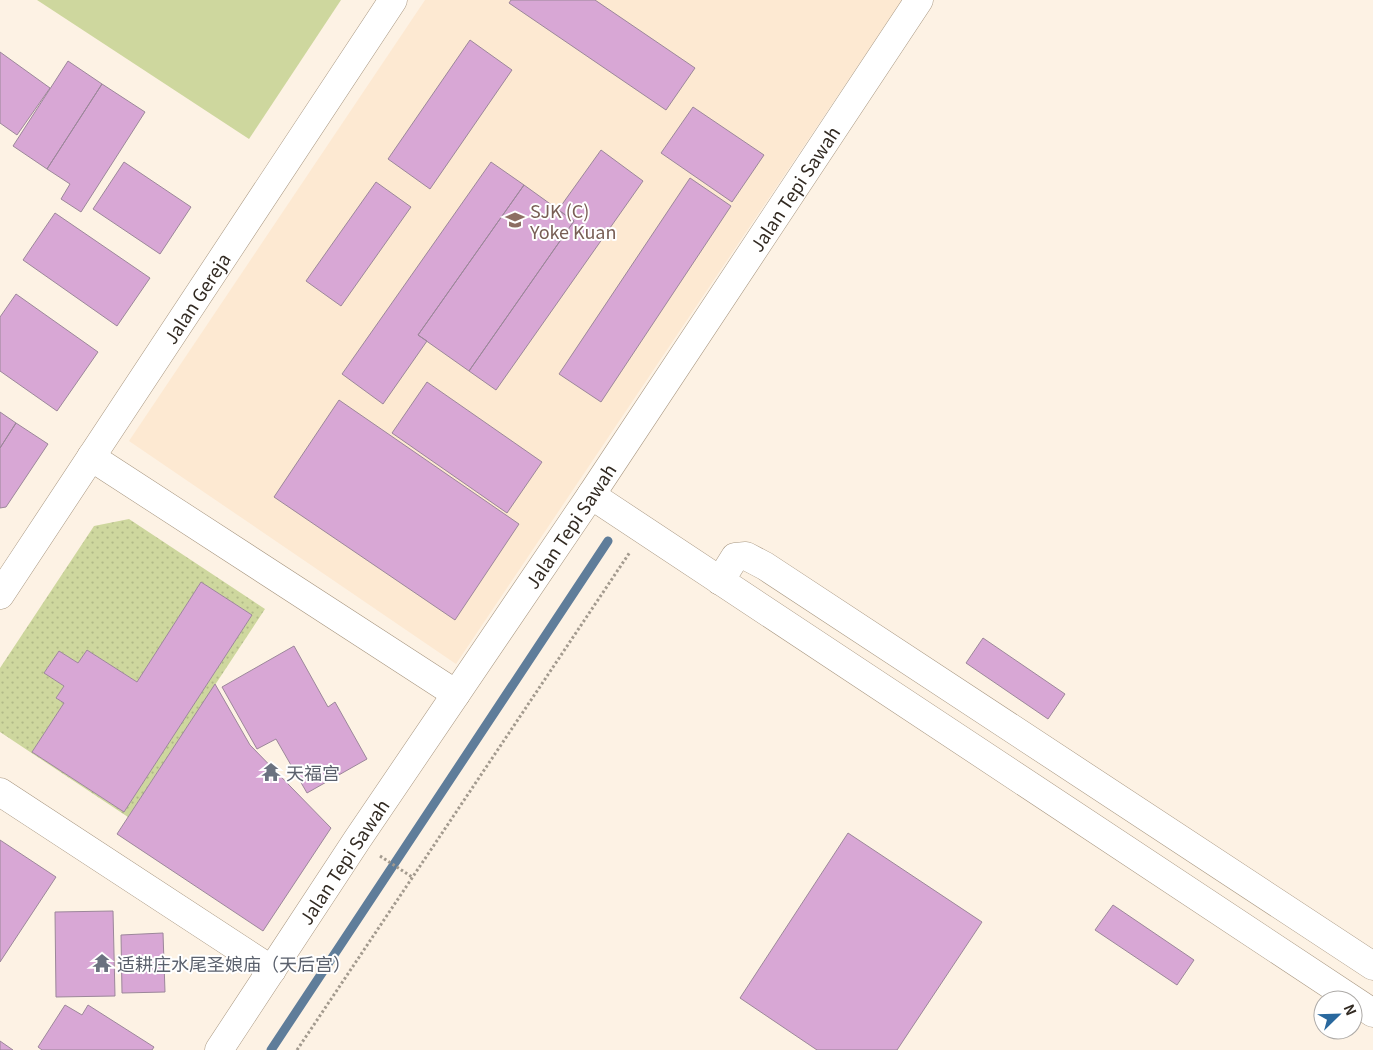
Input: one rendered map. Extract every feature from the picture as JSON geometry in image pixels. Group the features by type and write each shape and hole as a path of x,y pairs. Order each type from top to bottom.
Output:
{"street":[{"name":"Jalan Gereja","path":"1,590 393,0"},
{"name":"Jalan Tepi Sawah","path":"219,1050 357,840 590,495 919,0"},
{"path":"91,457 456,694"},
{"path":"590,495 1373,1013"},
{"path":"720,581 735,557 746,556 765,566 1373,966"},
{"path":"0,792 272,970"}],"path":[{"path":"297,1050 645,531"},
{"path":"384,858 412,877"}],"shaded area":[{"name":"SJK (C) Yoke Kuan","path":"425,0 902,0 456,664 129,441"}],"green space":[{"path":"37,0 341,0 249,139"},
{"path":"129,519 265,609 128,817 0,732 0,668 94,526","holes":["201,582 252,615 124,812 32,752 64,703 56,698 64,686 44,673 59,651 78,663 87,650 137,682"]}],"building":[{"path":"511,0 595,0 695,68 666,110 509,3"},
{"path":"470,40 512,70 430,189 388,159"},
{"path":"0,52 50,88 17,135 0,123"},
{"path":"68,61 102,84 47,169 13,146"},
{"path":"102,84 145,112 81,212 61,199 70,184 47,169"},
{"path":"693,107 764,155 732,202 661,153"},
{"path":"601,150 643,181 496,390 469,371 574,221 558,210"},
{"path":"124,162 191,207 160,254 93,209"},
{"path":"491,162 524,185 418,335 427,341 383,404 342,374"},
{"path":"690,178 731,206 601,402 559,374"},
{"path":"376,182 411,207 341,306 306,281"},
{"path":"524,185 574,221 469,371 418,335"},
{"path":"55,213 150,278 117,326 23,260"},
{"path":"16,294 98,352 57,411 0,371 0,317"},
{"path":"427,382 542,462 507,513 392,433"},
{"path":"339,400 519,524 455,620 274,497"},
{"path":"0,412 16,423 0,448"},
{"path":"16,423 48,444 6,507 0,508 0,448"},
{"path":"201,582 252,615 124,812 32,752 64,703 56,698 64,686 44,673 59,651 78,663 87,650 137,682"},
{"path":"983,638 1065,694 1048,719 966,663"},
{"path":"294,646 328,707 335,702 367,759 307,793 276,739 257,749 222,687"},
{"path":"215,684 250,745 331,828 263,931 117,834"},
{"path":"848,833 982,922 897,1050 817,1050 740,998"},
{"path":"0,840 56,877 0,962"},
{"path":"1113,905 1194,960 1177,985 1095,930"},
{"path":"113,911 115,996 56,997 55,912"},
{"path":"163,933 165,992 122,993 121,935"},
{"path":"65,1005 82,1015 88,1005 154,1047 152,1050 42,1050 38,1047"},
{"path":"0,1041 13,1050 0,1050"}],"waterway":[{"path":"271,1050 608,541"}],"place":[{"name":"SJK (C) Yoke Kuan","path":"515,220"},
{"name":"天福宫","path":"271,772"},
{"name":"适耕庄水尾圣娘庙（天后宫）","path":"102,963"}]}
